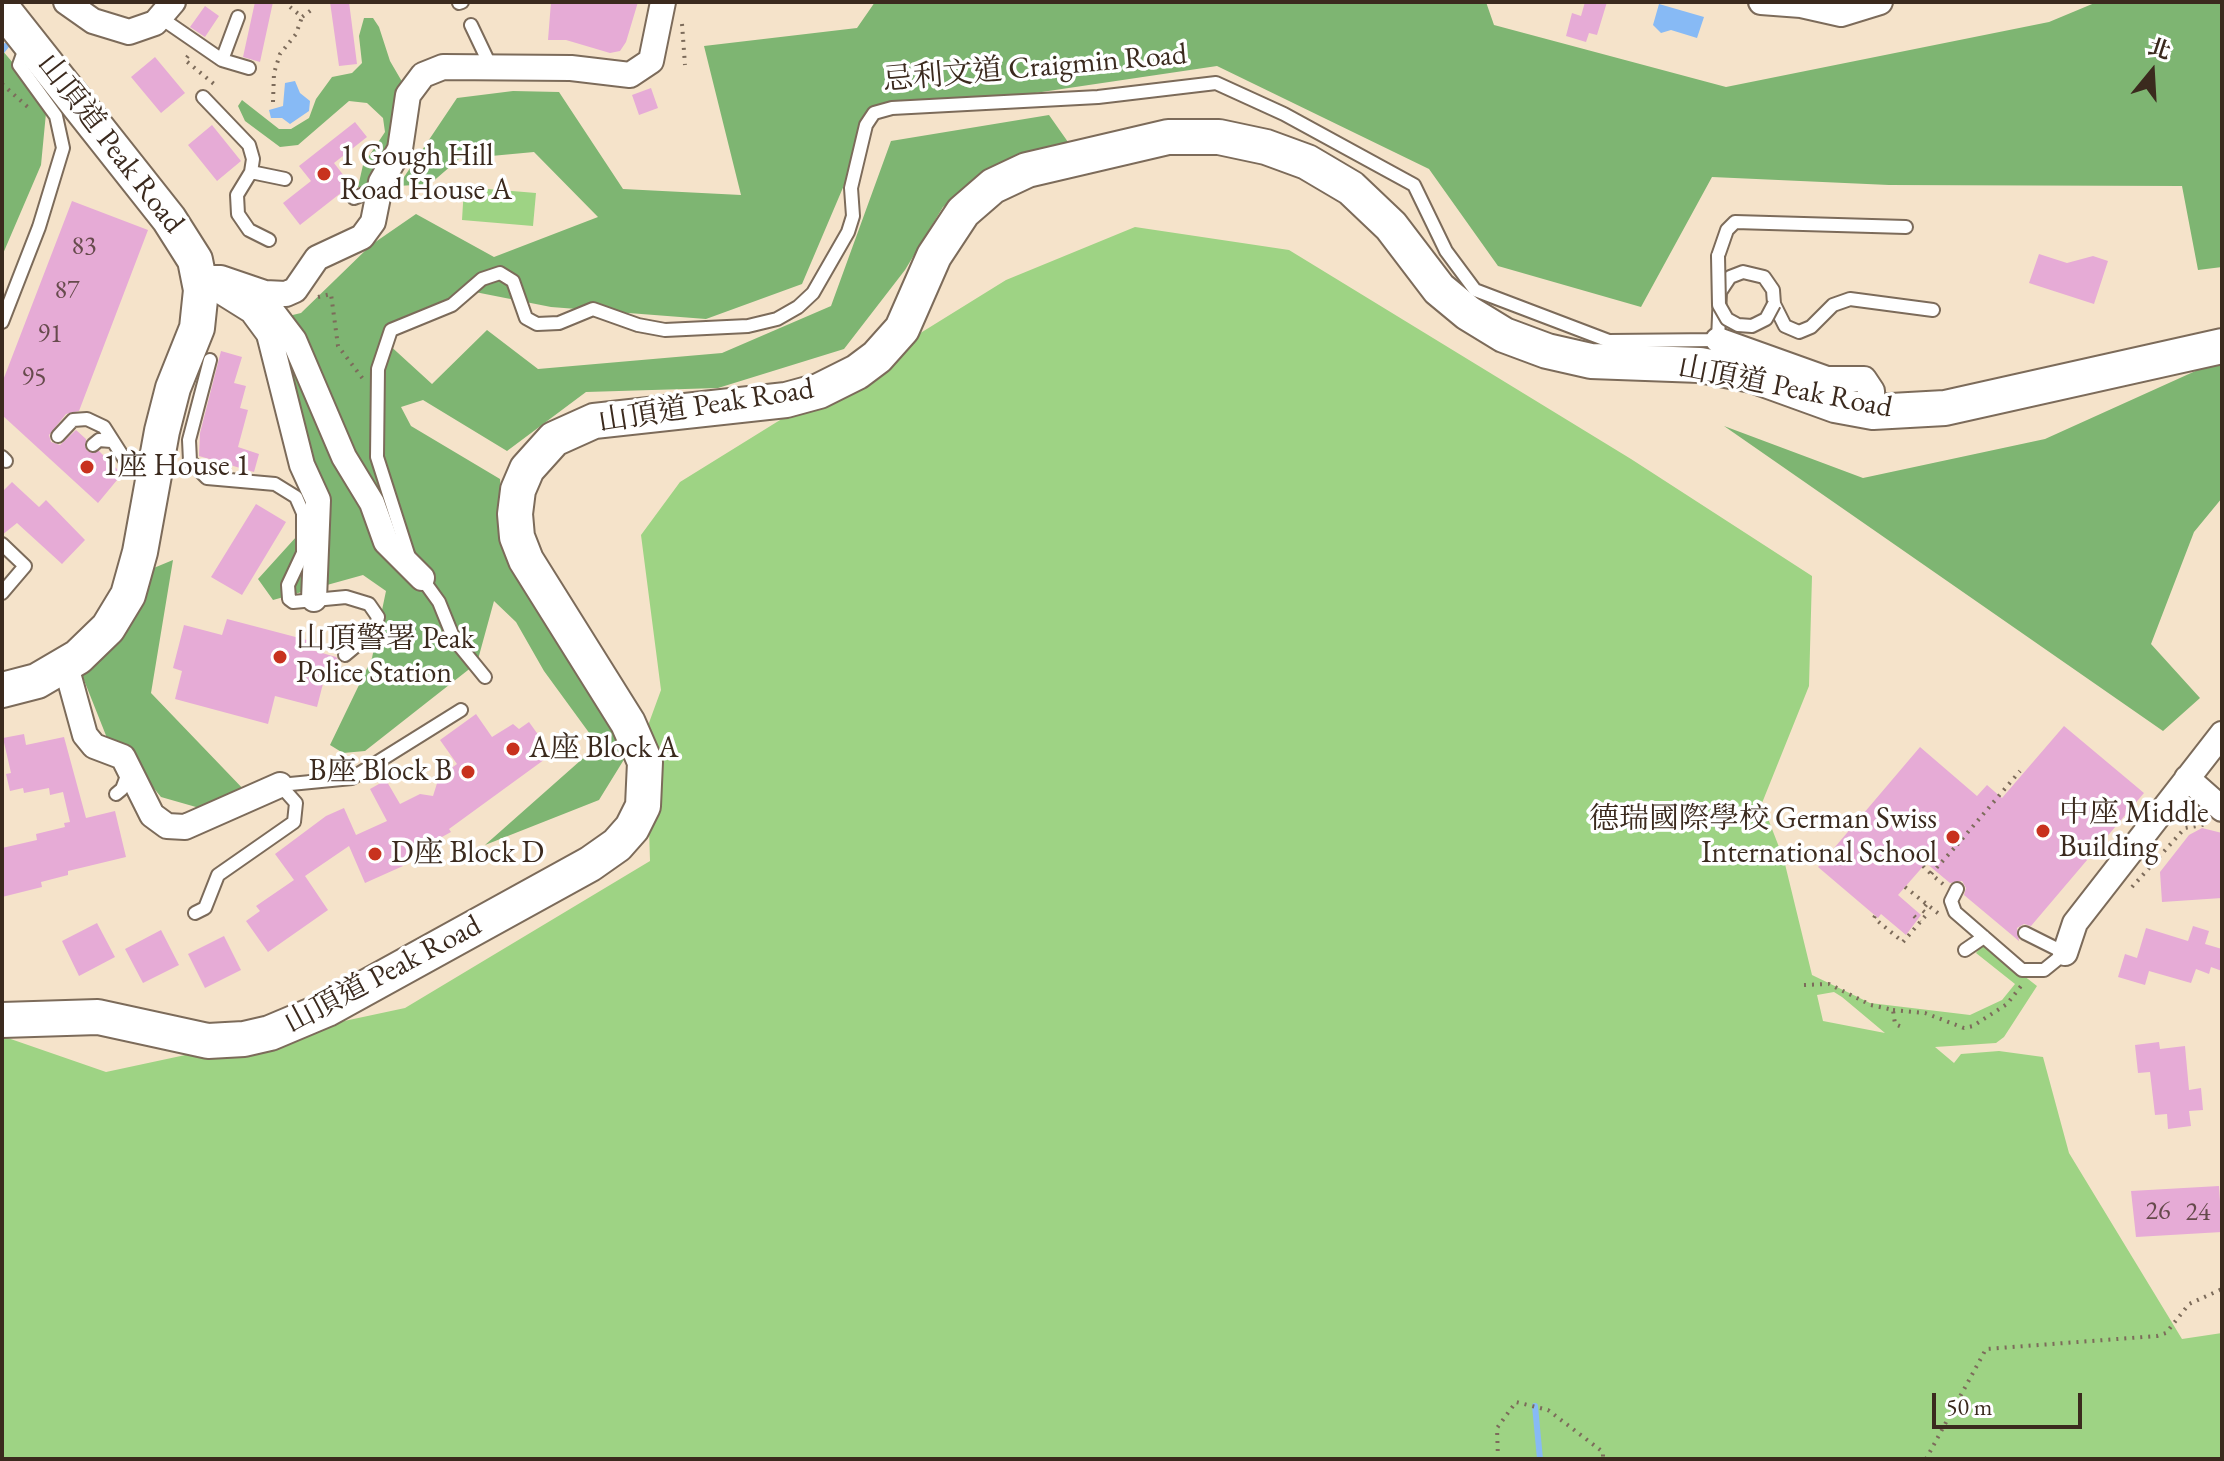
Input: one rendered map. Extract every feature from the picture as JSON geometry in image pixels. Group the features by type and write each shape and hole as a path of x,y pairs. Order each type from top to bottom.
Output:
{"main road":[{"name":"山頂道 Peak Road","path":"2,8 177,230 195,260 200,278 197,328 173,388 137,567 128,595 99,638 66,666 25,685 2,690"},
{"name":"山頂道 Peak Road","path":"2,1020 98,1017 208,1041 257,1037 327,1009 590,864 617,845 632,828 643,806 647,783 643,754 628,723 541,588 521,549 516,503 527,469 554,439 594,421 786,400 819,391 857,372 877,357 902,329 934,256 963,212 993,186 1027,170 1168,137 1219,137 1266,147 1307,162 1351,188 1391,226 1439,289 1468,313 1504,335 1547,351 1591,361 1700,365 1752,375 1835,405 1873,412 1913,412 1970,403 2222,346"}],"street":[{"path":"66,2 93,21 121,31 141,29 167,10"},
{"path":"1761,2 1801,5 1841,14 1880,2"},
{"path":"200,278 221,278 274,295 291,292 322,254 362,237 373,222 378,188 400,149 408,95 418,78 443,67 571,68 630,75 651,61 672,10"},
{"path":"200,278 252,311 269,334 302,465 318,500 314,599"},
{"path":"254,290 284,322 294,340 344,457 372,503 386,542 422,578"},
{"name":"忌利文道 Craigmin Road","path":"1718,340 1827,379 1864,379 1872,391 1873,412"},
{"path":"66,666 85,735 94,746 123,757 152,815 176,828 280,785"},
{"path":"2065,953 2075,923 2222,734"},
{"path":"2187,778 2222,809"}],"lane":[{"path":"167,10 222,60 249,68"},
{"path":"222,60 238,17"},
{"path":"471,25 491,67"},
{"path":"2,322 39,227 63,148 54,114 19,65 22,46 29,40"},
{"name":"忌利文道 Craigmin Road","path":"485,677 454,639 439,602 408,553 378,466 376,397 380,354 391,330 452,305 482,279 495,274 504,274 513,281 526,318 542,325 559,323 593,309 647,328 672,330 756,325 791,311 817,287 851,227 851,188 864,130 878,111 1098,97 1216,83 1284,114 1414,185 1446,251 1475,290 1609,341 1718,340"},
{"path":"203,97 249,145 253,159 251,172 237,195 238,214 249,230 269,240"},
{"path":"251,172 285,179"},
{"path":"354,198 378,188"},
{"path":"1774,304 1766,319 1752,326 1738,325 1727,319 1719,305 1718,256 1727,230 1735,222 1906,227"},
{"path":"1718,340 1720,292 1730,277 1750,272 1764,277 1773,290 1774,304 1785,326 1799,332 1811,327 1833,305 1850,299 1933,310"},
{"path":"210,360 189,440 190,461 207,478 275,484 296,497 303,513 303,553 288,585 287,596 292,602 343,596 373,607 378,626 345,655"},
{"path":"58,436 73,420 87,419 104,427 127,463 155,467"},
{"path":"93,445 99,440 111,441"},
{"path":"2,544 25,566 2,593"},
{"path":"280,785 352,778 461,710"},
{"path":"116,794 127,781 129,765"},
{"path":"195,913 205,908 218,875 294,822 296,803 280,785"},
{"path":"1953,890 1951,901 1955,912 2022,970 2044,970 2065,953 2025,933"},
{"path":"1965,950 1984,937"}],"path":[{"path":"290,7 302,17"},
{"path":"273,102 274,73 280,54 296,34 302,17 314,8"},
{"path":"672,10 685,65"},
{"path":"191,50 185,60 212,80 218,93"},
{"path":"264,71 274,73"},
{"path":"2,84 33,112"},
{"path":"308,299 331,294 338,346 376,397"},
{"path":"1931,874 2020,771"},
{"path":"2140,882 2185,828 2209,824 2221,828"},
{"path":"1947,837 1957,845"},
{"path":"1923,866 1953,890"},
{"path":"1905,887 1943,917"},
{"path":"1875,916 1903,942 1927,914 1922,910 1927,904"},
{"path":"1914,916 1920,922"},
{"path":"1804,985 1829,984 1871,1005 1925,1013 1964,1028 1973,1026 2007,1004 2021,986"},
{"path":"1893,1010 1895,1024 1902,1027"},
{"path":"1926,1459 1986,1349 2157,1336 2166,1333 2189,1304 2222,1289"},
{"path":"1498,1459 1497,1428 1516,1402 1548,1410 1603,1452 1603,1459"}],"green space":[{"path":"875,2 1486,2 1494,25 1726,87 2049,22 2097,2 2222,2 2222,267 2198,270 2182,186 1889,185 1712,177 1641,307 1498,266 1429,169 1217,66 873,117 802,284 706,319 551,307 475,292 386,342 432,384 487,330 538,369 722,353 831,306 891,141 1049,115 1068,142 996,168 943,207 905,270 844,349 718,388 586,392 507,451 423,400 401,407 411,426 500,479 505,543 628,753 599,800 485,845 598,745 544,671 516,622 494,601 477,663 365,751 343,753 330,745 372,658 386,591 363,575 273,600 258,579 326,504 321,476 294,448 251,325 301,313 371,245 416,214 494,257 598,217 534,152 459,159 430,184 398,186 457,98 513,91 559,92 623,189 741,195 704,46 857,28"},
{"path":"364,18 373,18 379,27 390,61 404,85 398,143 368,187 358,187 363,165 385,132 383,118 367,103 349,101 298,145 280,147 245,121 238,106 242,100 279,129 291,129 309,118 316,99 332,77 352,73 362,63 359,36"},
{"path":"2,50 24,76 46,113 41,165 2,256"},
{"path":"464,187 536,193 533,226 462,220"},
{"path":"1135,227 1289,250 1631,459 1812,576 1809,686 1762,803 1784,860 1812,975 1870,1003 1970,1015 2002,1000 2015,984 1976,953 1983,944 2037,986 2004,1037 1996,1043 1935,1047 1954,1063 1961,1054 1999,1051 2043,1057 2069,1153 2182,1339 2222,1333 2222,1459 2,1459 2,1036 106,1072 405,1008 650,861 646,731 661,690 641,535 680,482 1006,280","holes":["1834,992 1885,1033 1823,1021 1817,995"]},
{"path":"2222,359 2222,498 2194,532 2151,644 2200,698 2163,731 1724,426 1863,478 2045,439"},
{"path":"173,560 151,693 248,794 203,809 161,797 119,746 107,738 78,665 144,572"}],"water":[{"path":"1659,4 1704,17 1697,38 1671,30 1661,33 1653,25"},
{"path":"295,81 300,93 310,101 309,111 290,124 282,118 271,118 269,110 283,106 285,83"}],"building":[{"path":"255,2 273,2 260,62 243,57"},
{"path":"330,2 349,2 357,64 339,66"},
{"path":"551,2 638,2 626,42 620,51 610,53 566,40 548,40"},
{"path":"1585,2 1607,2 1597,35 1589,33 1586,42 1566,36 1572,13 1581,16"},
{"path":"205,6 219,16 205,37 190,27"},
{"path":"155,57 185,93 161,113 131,77"},
{"path":"651,88 658,108 639,115 632,95"},
{"name":"1 Gough Hill Road House A","path":"355,122 367,137 334,163 351,185 300,225 283,203 311,181 299,166"},
{"path":"212,125 241,161 217,181 188,145"},
{"path":"72,201 148,230 79,411 66,414 49,435 51,442 60,445 76,430 86,439 87,451 99,451 122,474 98,503 2,415 2,383"},
{"path":"2039,254 2067,263 2093,256 2108,261 2094,304 2029,283"},
{"path":"221,351 242,357 234,383 246,386 240,408 248,410 238,447 259,454 254,472 199,456 200,433"},
{"path":"12,482 39,507 46,500 85,540 62,564 17,523 2,535 2,492"},
{"path":"256,504 286,522 242,595 211,577"},
{"path":"227,619 307,640 305,648 336,657 340,662 337,675 326,672 317,707 275,696 268,724 175,699 182,671 173,668 184,625 222,635"},
{"path":"476,714 492,737 513,724 519,729 529,722 552,754 449,829 451,832 400,860 403,866 365,883 349,846 305,876 328,910 268,952 246,921 260,911 256,906 294,880 275,854 326,816 344,808 356,835 387,821 370,789 386,780 400,804 420,794 433,796 439,777 457,764 440,740"},
{"name":"德瑞國際學校 German Swiss International School","path":"2064,726 2144,793 2031,926 2024,924 2017,928 2019,941 1964,895 1966,888 1962,881 1950,883 1926,863 1898,895 1921,915 1906,935 1881,914 1878,918 1818,867 1920,747 1977,796 1987,785 2002,798"},
{"path":"24,734 26,745 64,737 86,818 115,811 126,857 68,871 68,875 41,882 42,887 2,897 2,848 37,840 36,834 65,827 64,823 70,822 63,792 50,795 49,788 24,793 23,788 10,791 6,774 11,773 3,738"},
{"path":"2202,828 2222,833 2222,898 2162,902 2160,872 2189,835"},
{"path":"97,923 115,957 79,976 62,941"},
{"path":"2193,926 2209,931 2205,944 2222,949 2222,971 2211,967 2209,974 2196,969 2191,983 2149,971 2145,985 2118,977 2125,954 2137,958 2146,928 2188,941"},
{"path":"161,930 179,965 143,983 125,949"},
{"path":"224,936 241,970 205,988 188,954"},
{"path":"2159,1042 2160,1049 2185,1046 2189,1090 2201,1088 2203,1110 2189,1111 2191,1126 2168,1129 2167,1114 2155,1115 2150,1072 2138,1073 2135,1045"},
{"path":"2219,1186 2222,1232 2136,1237 2131,1191"}],"waterway":[{"path":"2,51 6,46"},
{"path":"1535,1406 1540,1459"}],"place":[{"name":"1 Gough Hill Road House A","path":"324,174"},
{"name":"1座 House 1","path":"87,467"},
{"name":"山頂警署 Peak Police Station","path":"280,657"},
{"name":"A座 Block A","path":"513,749"},
{"name":"B座 Block B","path":"468,772"},
{"name":"中座 Middle Building","path":"2043,831"},
{"name":"德瑞國際學校 German Swiss International School","path":"1953,837"},
{"name":"D座 Block D","path":"375,854"}]}
